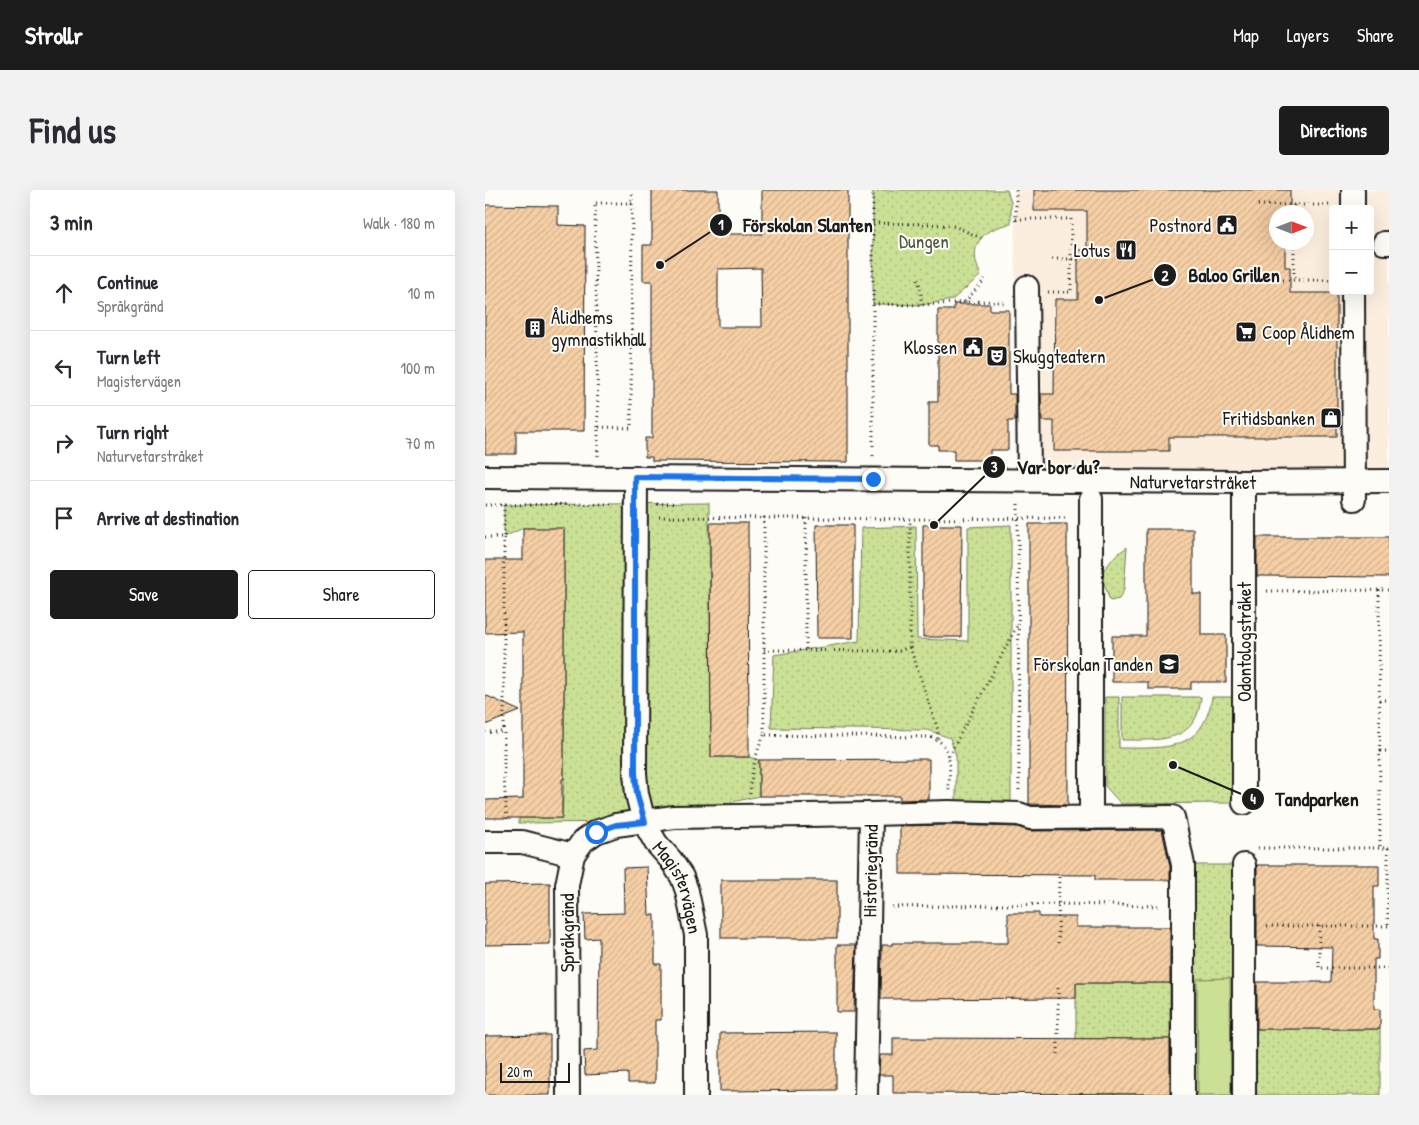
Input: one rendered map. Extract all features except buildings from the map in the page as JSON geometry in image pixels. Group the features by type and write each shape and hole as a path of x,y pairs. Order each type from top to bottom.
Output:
{"street":[{"path":"1029,480 1038,289"},
{"path":"1353,295 1354,490"},
{"name":"Naturvetarstråket","path":"485,477 1244,482 1354,490 1389,481"},
{"name":"Magistervägen","path":"635,477 635,773 637,794 645,822 656,843 671,860 682,877 687,891 696,935 696,1095"},
{"name":"Odontologstråket","path":"1244,482 1244,803"},
{"path":"1091,509 1091,818"},
{"path":"871,814 949,812 1019,814 1030,818 1173,817 1183,865 1183,1095"},
{"name":"Historiegränd","path":"645,822 674,816 871,814 866,1095"},
{"path":"485,842 522,842 573,855 583,841 596,832 616,825 645,822"},
{"name":"Språkgränd","path":"568,1095 567,885 573,855"},
{"path":"1243,1095 1243,926 1249,857"}],"path":[{"path":"598,427 631,428 632,190"},
{"path":"873,190 873,479"},
{"path":"1016,190 1016,224"},
{"path":"1294,205 1353,201"},
{"path":"598,477 595,203 632,203"},
{"path":"1258,205 1269,205"},
{"path":"1016,218 1071,219 1071,292 1038,289"},
{"path":"873,223 954,226 981,238"},
{"path":"1294,250 1294,280"},
{"path":"1053,259 1078,259"},
{"path":"918,279 921,291 921,304"},
{"path":"965,302 985,279"},
{"path":"1258,280 1329,280"},
{"path":"873,304 995,302"},
{"path":"1018,500 1019,814"},
{"path":"504,505 504,778 508,842"},
{"path":"635,516 910,519 1018,518 1091,509"},
{"path":"750,815 752,770 757,749 764,735 764,517"},
{"path":"806,518 806,650"},
{"path":"910,519 910,647 938,730 938,739"},
{"path":"485,537 504,537"},
{"path":"1379,590 1379,848"},
{"path":"1244,591 1389,590"},
{"path":"949,756 1018,624"},
{"path":"764,650 899,651 910,647"},
{"path":"1379,700 1389,700"},
{"path":"485,732 504,732"},
{"path":"764,735 929,737 938,739 947,749 949,756 949,812"},
{"path":"1379,751 1389,751"},
{"path":"1243,926 1388,926 1388,848 1249,857"},
{"path":"1058,943 1059,875"},
{"path":"870,908 1059,904 1183,906"},
{"path":"1319,926 1319,968 1389,968"},
{"path":"1057,1054 1058,984"}],"shaded area":[{"path":"1015,190 1389,190 1389,482 1015,485"}],"green space":[{"name":"Dungen","path":"873,190 1007,190 1011,202 1011,224 992,230 979,240 975,256 981,275 952,300 921,305 873,304"},
{"path":"709,503 711,757 749,757 759,760 759,796 644,822 519,823 519,818 562,818 564,779 564,529 523,528 504,537 504,505"},
{"path":"1011,525 1011,806 956,805 956,756 950,738 927,730 771,728 774,655 859,641 861,528 916,526 917,639 968,641 968,527"},
{"path":"1127,547 1124,590 1119,599 1110,601 1103,580 1103,571 1115,556"},
{"path":"1105,697 1119,697 1119,748 1151,748 1179,744 1190,738 1200,729 1207,715 1212,697 1241,697 1241,783 1229,803 1121,804 1105,786"},
{"path":"1122,697 1201,697 1198,712 1192,724 1184,731 1162,739 1122,740"},
{"path":"1193,865 1235,865 1234,1095 1192,1095"},
{"path":"1230,978 1231,1095 1198,1095 1197,979"},
{"path":"1076,983 1170,983 1170,1039 1076,1039"},
{"path":"1251,1029 1380,1029 1380,1095 1253,1095"},
{"path":"1076,1093 1170,1094 1170,1095 1076,1095"}],"place":[{"name":"Postnord","path":"1227,225"},
{"name":"Lotus","path":"1126,250"},
{"name":"Förskolan Slanten","path":"660,265"},
{"name":"Baloo Grillen","path":"1099,300"},
{"name":"Ålidhems gymnastikhall","path":"535,328"},
{"name":"Coop Ålidhem","path":"1246,332"},
{"name":"Klossen","path":"973,347"},
{"name":"Skuggteatern","path":"997,356"},
{"name":"Fritidsbanken","path":"1331,418"},
{"name":"Var bor du?","path":"934,525"},
{"name":"Förskolan Tanden","path":"1169,664"},
{"name":"Tandparken","path":"1173,765"}],"route":[{"path":"596,832 616,825 645,822 637,794 635,773 635,477 873,479"}]}
